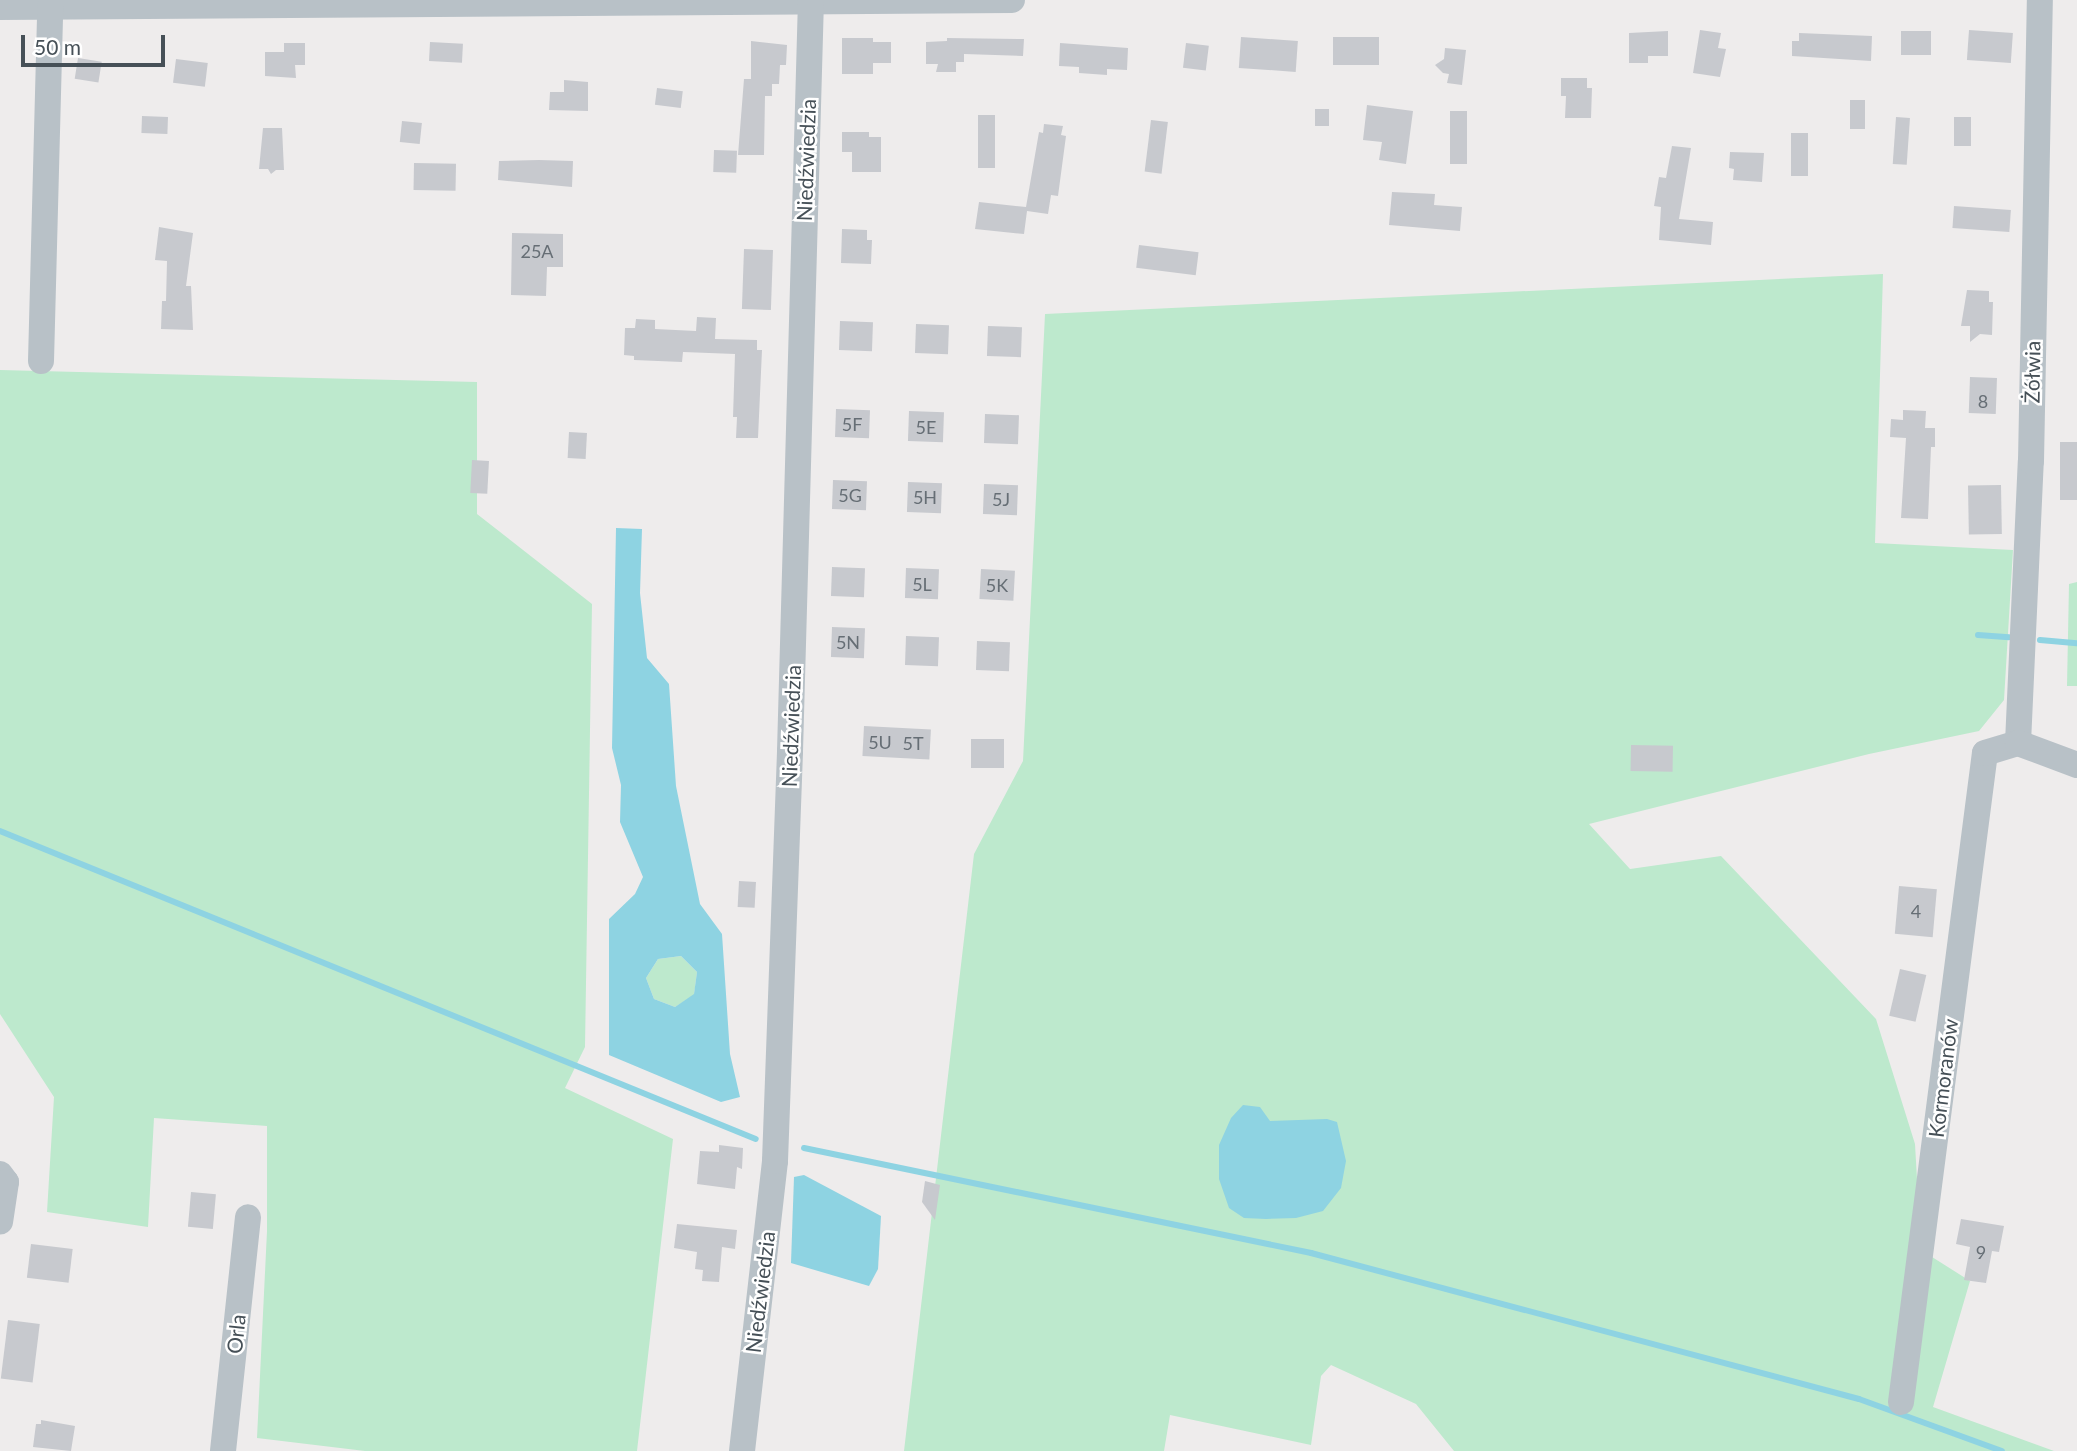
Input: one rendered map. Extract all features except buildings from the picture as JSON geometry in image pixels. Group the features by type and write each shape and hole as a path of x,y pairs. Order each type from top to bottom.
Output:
{"street":[{"name":"Niedźwiedzia","path":"741,1451 775,1161 791,739 811,0"},
{"path":"0,7 1012,0"},
{"name":"Żółwia","path":"2018,743 2031,461 2040,0"},
{"path":"41,361 50,6"},
{"path":"2018,743 2077,765"},
{"name":"Kormoranów","path":"1901,1402 1985,753 2018,743"},
{"path":"0,1174 6,1182 0,1222"},
{"name":"Orla","path":"223,1451 248,1217"}],"green space":[{"path":"1883,274 1875,543 2013,550 2004,700 1979,731 1869,754 1589,824 1630,869 1721,856 1876,1019 1915,1144 1921,1250 1970,1281 1933,1407 2054,1451 1454,1451 1416,1404 1331,1365 1321,1376 1311,1445 1170,1415 1164,1451 904,1451 974,854 1023,761 1045,314"},
{"path":"0,370 477,382 477,514 592,604 585,1047 565,1088 673,1139 637,1451 365,1451 257,1438 267,1231 267,1126 154,1118 148,1227 47,1212 54,1097 0,1014"},
{"path":"2077,582 2077,686 2067,686 2069,584"},
{"path":"681,956 697,972 694,995 675,1007 654,999 646,978 658,959"}],"water":[{"path":"616,528 642,529 640,593 647,658 669,684 676,786 700,904 722,934 730,1054 740,1097 721,1102 609,1055 609,919 635,894 643,877 620,822 621,785 612,748","holes":["681,956 697,972 694,994 675,1007 654,999 646,978 658,959"]},
{"path":"1243,1105 1260,1107 1270,1121 1327,1119 1337,1122 1346,1161 1341,1188 1323,1211 1296,1218 1266,1219 1244,1218 1229,1208 1219,1179 1219,1145 1231,1118"},
{"path":"804,1175 881,1216 878,1269 869,1286 791,1263 794,1177"}],"waterway":[{"path":"1978,635 2009,637"},
{"path":"2040,640 2077,643"},
{"path":"0,831 756,1139"},
{"path":"804,1148 1311,1253 1859,1399 2002,1451"}]}
